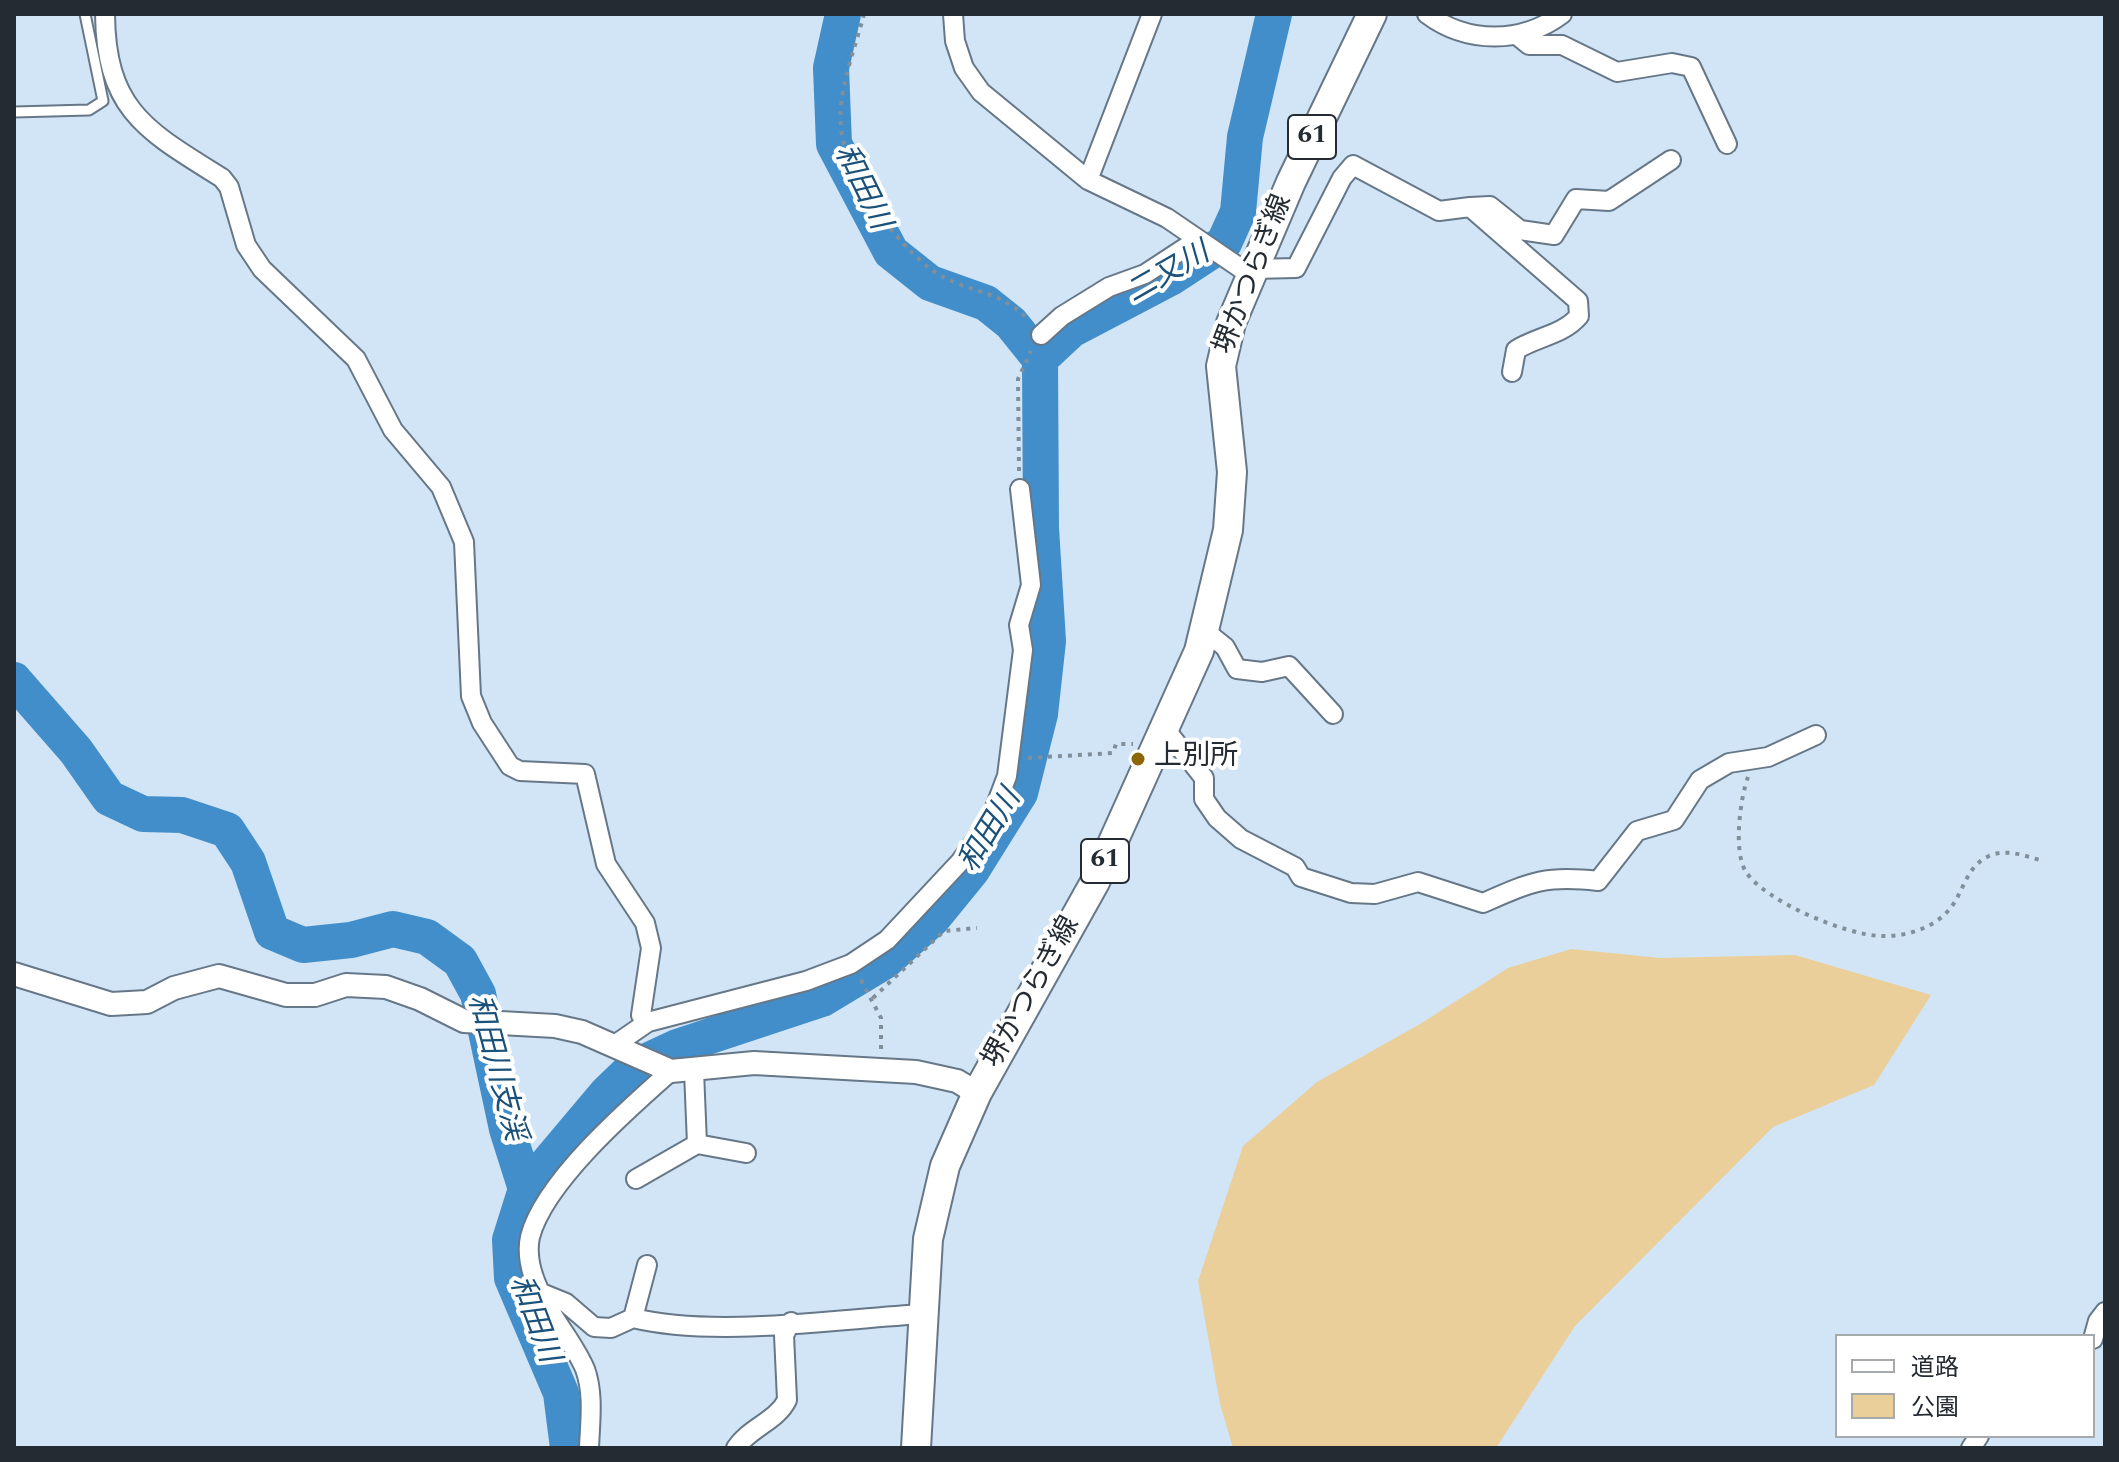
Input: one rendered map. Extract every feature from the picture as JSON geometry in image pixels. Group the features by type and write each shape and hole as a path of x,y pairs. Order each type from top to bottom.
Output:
{"main road":[{"name":"堺かつらぎ線","path":"916,1448 928,1239 945,1166 977,1093 1095,882 1163,737 1205,631 1228,530 1232,472 1221,366 1231,323 1251,271 1372,14"}],"street":[{"path":"105,14 105,50 125,103 155,136 222,178 229,187 246,245 262,269 356,359 393,430 441,487 464,542 475,712 510,766 520,771 585,774 606,864 645,923 651,948 641,1015 648,1022"},
{"path":"953,14 955,41 964,68 981,92 1088,180 1154,210 1197,240 1251,271 1296,268 1342,178 1353,165 1439,211 1490,206 1520,230 1554,235 1562,227 1576,199 1609,201 1671,160"},
{"path":"1088,180 1152,14"},
{"path":"1427,14 1446,29 1477,36 1518,36 1548,25 1562,14"},
{"path":"1518,36 1529,45 1562,45 1617,72 1672,63 1691,67 1727,144"},
{"path":"1470,207 1578,301 1579,316 1569,328 1532,340 1516,350 1512,372"},
{"path":"1038,340 1062,316 1109,287 1145,274 1197,240"},
{"path":"616,1044 648,1022 806,981 851,964 887,940 960,862 990,821 1007,776 1023,650 1019,625 1031,585 1020,489"},
{"path":"1205,631 1225,647 1237,669 1262,672 1289,666 1333,714"},
{"path":"1163,737 1204,778 1204,799 1217,818 1241,839 1295,867 1301,877 1351,893 1375,894 1418,882 1483,903 1525,884 1557,877 1598,881 1637,831 1674,820 1700,780 1729,763 1755,759 1816,735"},
{"path":"14,974 111,1004 147,1002 174,988 219,976 286,995 315,995 346,985 386,987 420,999 464,1021 555,1026 616,1044 674,1070 754,1063 916,1072 957,1081 977,1093"},
{"path":"674,1070 697,1144"},
{"path":"589,1448 590,1396 585,1370 539,1292 529,1265 529,1240 537,1216 604,1130 674,1070"},
{"path":"636,1179 697,1144 746,1153"},
{"path":"633,1318 647,1265"},
{"path":"539,1292 566,1303 594,1327 611,1328 633,1318 694,1327 923,1314"},
{"path":"2094,1334 2105,1312"},
{"path":"736,1448 745,1435 782,1410 787,1400 784,1335 791,1322"}],"lane":[{"path":"14,112 89,110 103,101 85,14"}],"path":[{"path":"864,14 841,112 846,152 857,175 883,217 918,258 940,275 998,297 1018,309 1038,340 1022,365 1016,404 1020,489"},
{"path":"1041,759 1113,753 1116,744 1163,737"},
{"path":"1755,759 1738,818 1744,869 1760,888 1790,906 1838,925 1878,936 1901,935 1924,928 1948,911 1967,876 1986,857 2013,852 2040,860"},
{"path":"873,998 944,931 977,928"},
{"path":"867,990 881,1018 880,1070"}],"green space":[{"path":"1571,949 1660,958 1795,955 1931,995 1874,1085 1773,1127 1575,1326 1496,1448 1233,1448 1220,1404 1198,1281 1243,1146 1317,1082 1420,1024 1508,968"}],"waterway":[{"name":"和田川","path":"568,1448 561,1393 512,1278 510,1240 526,1189 606,1094 634,1067 677,1047 822,999 885,961 932,919 972,870 1020,793 1040,714 1048,641 1041,528 1040,359 1011,323 986,303 930,283 891,252 834,144 831,68 843,14"},
{"name":"二又川","path":"1040,359 1071,330 1172,277 1224,243 1238,212 1245,137 1274,14"},
{"name":"和田川支渓","path":"14,680 76,751 109,798 143,814 182,815 227,830 248,862 272,932 303,945 351,940 393,929 427,937 460,961 478,994 507,1129 526,1189"}],"place":[{"name":"上別所","path":"1138,759"}]}
